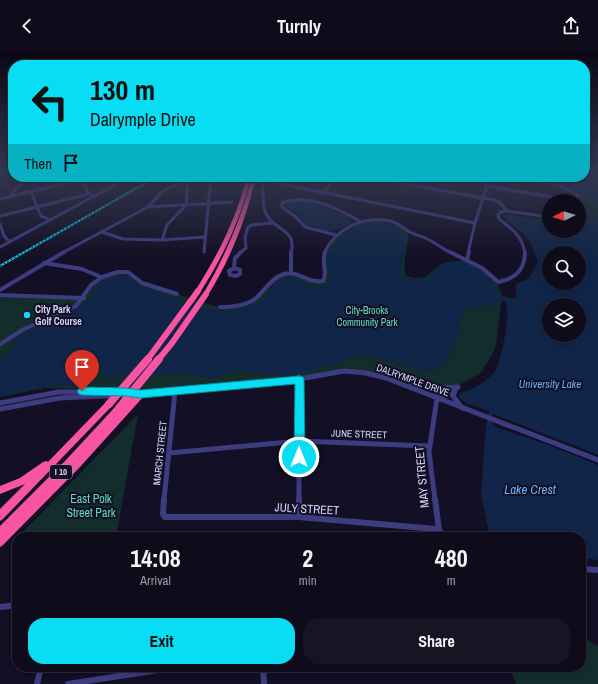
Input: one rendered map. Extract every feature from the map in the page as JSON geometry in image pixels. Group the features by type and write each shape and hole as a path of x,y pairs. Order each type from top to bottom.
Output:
{"highway":[{"name":"I 10","path":"0,516 85,430 159,345 198,291 229,237 241,201"},
{"name":"I 10","path":"0,533 68,464 119,408 172,342 206,294 232,246 248,201"},
{"path":"0,542 77,464 141,394"},
{"path":"0,490 18,484 33,475 85,430"}],"street":[{"path":"34,201 41,216 51,220"},
{"path":"0,216 58,201"},
{"path":"0,247 86,201"},
{"path":"0,290 148,207 153,201"},
{"path":"162,240 167,226 186,205 186,201"},
{"path":"264,201 266,215 273,223 288,233 291,239 293,245 290,257 291,273"},
{"path":"285,201 282,203 282,207 296,217 304,226 336,236"},
{"path":"305,201 316,203 341,211 361,222"},
{"path":"370,201 475,223"},
{"path":"467,260 475,223 482,201"},
{"path":"497,201 507,211"},
{"path":"148,207 232,202"},
{"path":"204,252 208,204"},
{"path":"220,307 236,306 253,300 274,278 291,273 302,275 314,282 324,280 326,276 324,254 340,231 361,222 379,220 393,221 410,232 425,238 467,260 486,271 497,281 507,281 522,271 526,259 520,237 499,219 498,215 501,212 507,211 542,216"},
{"path":"234,268 235,258 245,249 245,237 248,227 252,225 273,223"},
{"path":"0,224 4,236 10,242"},
{"path":"102,232 123,239 162,240 205,237"},
{"path":"44,264 82,269 101,277"},
{"path":"0,344 24,328 72,308 84,298 92,284 101,277 119,272 128,272 142,283 177,294"},
{"path":"0,295 84,298"},
{"name":"DALRYMPLE DRIVE","path":"0,407 60,398 175,391 353,371 374,374 400,383 598,460"},
{"path":"299,378 299,518"},
{"path":"400,383 425,387 458,387 456,388"},
{"name":"MAY STREET","path":"439,530 429,457 429,446 437,398 436,392 444,387"},
{"path":"437,398 442,397 456,388"},
{"path":"456,388 453,393 454,398 462,408"},
{"name":"MARCH STREET","path":"164,516 163,510 175,391"},
{"name":"DALRYMPLE DRIVE","path":"0,403 47,394 74,392 126,392 141,394"},
{"path":"0,407 17,400"},
{"name":"JUNE STREET","path":"169,453 299,441 429,446"},
{"name":"JULY STREET","path":"164,516 170,518 299,518 439,530"},
{"path":"586,569 598,570"},
{"path":"0,607 12,606"},
{"path":"36,684 40,672"},
{"path":"68,684 146,672"},
{"path":"263,672 264,684"}],"green space":[{"path":"586,201 598,201 598,219 586,216"},
{"name":"City-Brooks Community Park","path":"376,220 393,221 409,231 405,260 406,276 415,278 425,277 443,263 467,260 483,268 496,281 502,295 496,345 481,373 461,384 432,388 400,383 353,371 299,379 165,392 45,388 0,397 0,295 84,298 97,279 125,272 140,282 211,305 220,307 250,302 273,280 293,273 315,282 324,280 324,258 333,240 345,230 359,224"},
{"name":"East Polk Street Park","path":"138,414 117,532 23,532"},
{"path":"586,639 598,646 598,684 516,684 511,672 586,672"}],"water":[{"path":"305,201 313,203 347,216 351,220 351,224 333,231 320,230 317,227 308,226 298,214 286,206 287,202"},
{"name":"City-Brooks Community Park","path":"509,214 542,219 542,238 586,238 586,216 598,219 598,455 493,414 491,422 498,428 551,446 598,465 598,560 586,559 586,532 489,532 481,494 486,426 489,411 466,403 459,396 461,393 474,388 484,381 494,373 497,368 505,337 507,306 505,301 498,300 498,304 467,308 462,314 457,337 447,363 437,370 425,372 375,357 359,354 333,365 291,375 232,371 212,379 185,373 150,377 126,375 108,378 100,368 85,375 78,385 50,386 0,396 0,360 15,346 12,339 71,311 91,298 98,283 112,276 124,275 143,287 202,308 226,311 248,307 263,301 270,289 278,280 284,277 296,278 312,287 321,287 329,284 331,276 327,257 329,252 338,242 341,235 351,228 372,223 385,222 390,223 405,234 405,250 400,270 405,279 417,280 428,277 438,266 460,261 469,263 484,272 495,287 498,295 515,299 517,296 516,284 528,279 538,262 532,246 521,231 504,216"}],"railway":[{"path":"0,266 113,201"}],"place":[{"name":"City Park Golf Course","path":"27,315"}],"route":[{"path":"82,391 126,392 141,394 299,380 299,457"}],"water label":[{"name":"University Lake","path":"550,384"},
{"name":"Lake Crest","path":"530,489"}]}
